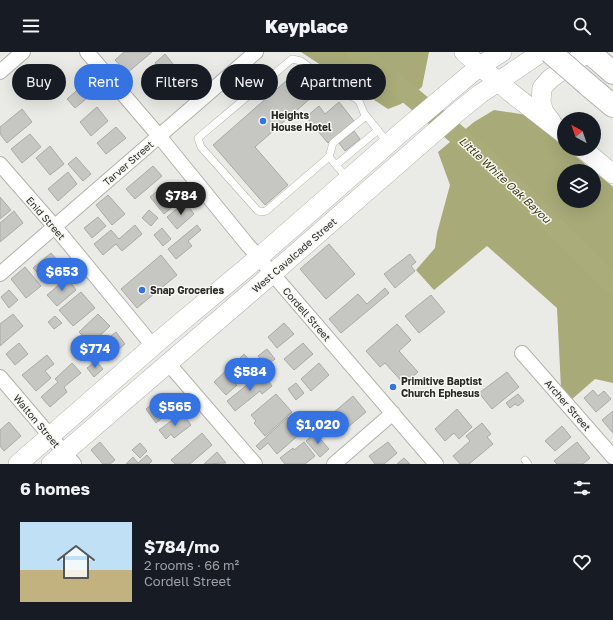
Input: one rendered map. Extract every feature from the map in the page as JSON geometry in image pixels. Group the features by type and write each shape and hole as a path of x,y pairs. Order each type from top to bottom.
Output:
{"highway":[{"path":"550,52 613,106"},
{"path":"588,52 611,71"}],"main road":[{"path":"464,52 498,82 557,128"},
{"path":"18,464 353,175 383,137 404,130 480,66 502,52"},
{"name":"West Cavalcade Street","path":"63,460 168,363 460,110 480,94 542,52"},
{"path":"557,127 544,112 540,102 542,88 550,79 588,52"},
{"path":"591,156 613,174"},
{"path":"353,175 373,186"}],"street":[{"path":"0,72 24,52"},
{"name":"Cordell Street","path":"87,52 159,136 258,258 436,464"},
{"name":"Tarver Street","path":"0,274 256,52"},
{"name":"Enid Street","path":"0,164 55,226 153,346"},
{"name":"Archer Street","path":"522,353 613,457"},
{"path":"168,363 255,464"},
{"name":"Walton Street","path":"0,377 50,436 63,460"},
{"path":"334,464 393,413"}],"lane":[{"path":"336,165 383,137 366,116 359,101 348,95 301,61 292,59 198,138 201,147 257,210 261,212 266,211 329,157 333,144 366,116"},
{"path":"329,157 336,165 353,175"}],"green space":[{"path":"301,52 429,52 422,87 401,104 388,109 374,100 386,100 386,64 319,64"},
{"path":"494,110 527,115 557,141 557,156 575,156 585,164 557,164 557,208 601,208 601,177 613,187 613,383 595,379 571,400 561,388 557,308 487,246 434,290 416,270 435,248 437,233 450,185 438,152 474,122"}],"building":[{"path":"124,52 152,52 133,68 133,64 119,64 115,60"},
{"path":"165,54 173,64 156,64 155,63"},
{"name":"Heights House Hotel","path":"286,81 286,100 308,100 255,147 288,185 265,205 213,145 264,100 278,100 278,88"},
{"path":"74,93 74,100 85,100 75,108 67,99"},
{"path":"339,102 354,121 328,143 306,117 319,106 325,114"},
{"path":"97,107 108,121 91,136 80,122"},
{"path":"22,109 32,122 7,143 0,134 0,127"},
{"path":"116,127 126,138 106,154 97,143"},
{"path":"354,131 360,139 345,151 339,143"},
{"path":"30,134 41,147 22,163 11,149"},
{"path":"50,146 64,164 50,175 36,158"},
{"path":"76,157 91,174 83,181 68,164"},
{"path":"153,166 162,176 135,199 126,189"},
{"path":"68,172 77,184 58,201 48,189"},
{"path":"166,184 176,196 167,204 171,208 164,214 150,197"},
{"path":"108,195 125,214 112,225 96,205"},
{"path":"0,197 11,210 0,219"},
{"path":"185,202 194,214 177,229 167,217"},
{"path":"149,210 158,218 151,226 142,218"},
{"path":"14,211 23,223 0,242 0,223"},
{"path":"98,217 106,226 92,238 84,228"},
{"path":"135,225 142,234 122,251 116,244 103,255 94,244 111,230 119,239"},
{"path":"197,225 201,230 188,241 192,246 176,259 168,249"},
{"path":"162,228 171,239 163,246 154,235"},
{"path":"329,244 355,274 326,299 300,269"},
{"path":"51,253 61,264 43,279 33,268"},
{"path":"410,254 416,262 411,266 415,271 395,288 384,274"},
{"path":"161,255 177,275 137,308 121,289"},
{"path":"25,267 41,286 26,298 11,279"},
{"path":"67,278 76,290 57,306 47,295"},
{"path":"385,288 389,293 341,333 329,319 358,294 367,304"},
{"path":"9,290 18,300 9,308 1,297"},
{"path":"81,292 95,308 73,326 59,310"},
{"path":"431,295 445,312 419,333 405,316"},
{"path":"13,314 23,326 0,346 0,324"},
{"path":"98,314 110,326 91,344 79,332"},
{"path":"55,316 62,323 54,329 48,322"},
{"path":"284,323 294,334 277,348 268,337"},
{"path":"397,324 411,340 399,351 418,372 404,384 385,363 380,367 366,351"},
{"path":"116,332 125,344 107,359 97,347"},
{"path":"19,343 28,354 15,365 6,354"},
{"path":"303,343 313,354 294,370 284,359"},
{"path":"267,349 275,359 266,366 258,356"},
{"path":"244,354 260,372 251,379 243,370 241,372 234,364"},
{"path":"47,355 54,364 45,371 51,378 36,391 22,375"},
{"path":"96,361 103,369 94,377 87,368"},
{"path":"72,363 81,373 64,387 67,392 50,407 41,397 58,382 55,379"},
{"path":"319,363 329,375 311,391 301,379"},
{"path":"229,368 238,377 233,381 237,385 226,395 214,382"},
{"path":"507,372 519,387 492,409 479,393"},
{"path":"262,373 272,386 262,394 260,391 235,411 227,401"},
{"path":"296,383 304,393 296,400 288,389"},
{"path":"593,390 598,396 604,391 611,399 596,412 584,398"},
{"path":"165,394 176,407 156,423 146,409"},
{"path":"276,394 292,412 265,436 254,423 256,421 251,415"},
{"path":"518,394 524,401 518,406 515,404 510,408 506,403"},
{"path":"353,396 366,412 342,432 338,427 328,436 319,425"},
{"path":"457,409 472,427 459,439 454,433 445,441 435,429"},
{"path":"613,411 613,433 602,420"},
{"path":"182,413 191,425 174,438 171,434 166,439 159,430"},
{"path":"288,417 302,432 277,454 268,443 260,450 256,446"},
{"path":"9,422 21,436 4,451 0,446 0,430"},
{"path":"482,423 491,434 487,437 493,444 469,464 460,464 453,456 470,441 466,436"},
{"path":"562,426 571,437 555,451 545,441"},
{"path":"202,433 212,445 190,464 175,464 171,460"},
{"path":"315,433 329,449 320,457 306,441"},
{"path":"100,442 115,460 110,464 103,464 91,450"},
{"path":"304,442 315,456 305,464 285,464 280,458"},
{"path":"388,442 397,453 384,464 375,464 369,456"},
{"path":"577,442 590,458 583,464 557,464 554,461"},
{"path":"140,443 147,451 140,458 132,450"},
{"path":"217,452 226,463 204,464"},
{"path":"147,455 152,461 149,464 126,464 133,457 138,463"},
{"path":"404,458 410,464 397,464"}],"waterway":[{"name":"Little White Oak Bayou","path":"356,52 485,158 613,284"}],"place":[{"name":"Heights House Hotel","path":"263,121"},
{"name":"Snap Groceries","path":"142,290"},
{"name":"Primitive Baptist Church Ephesus","path":"393,387"}]}
